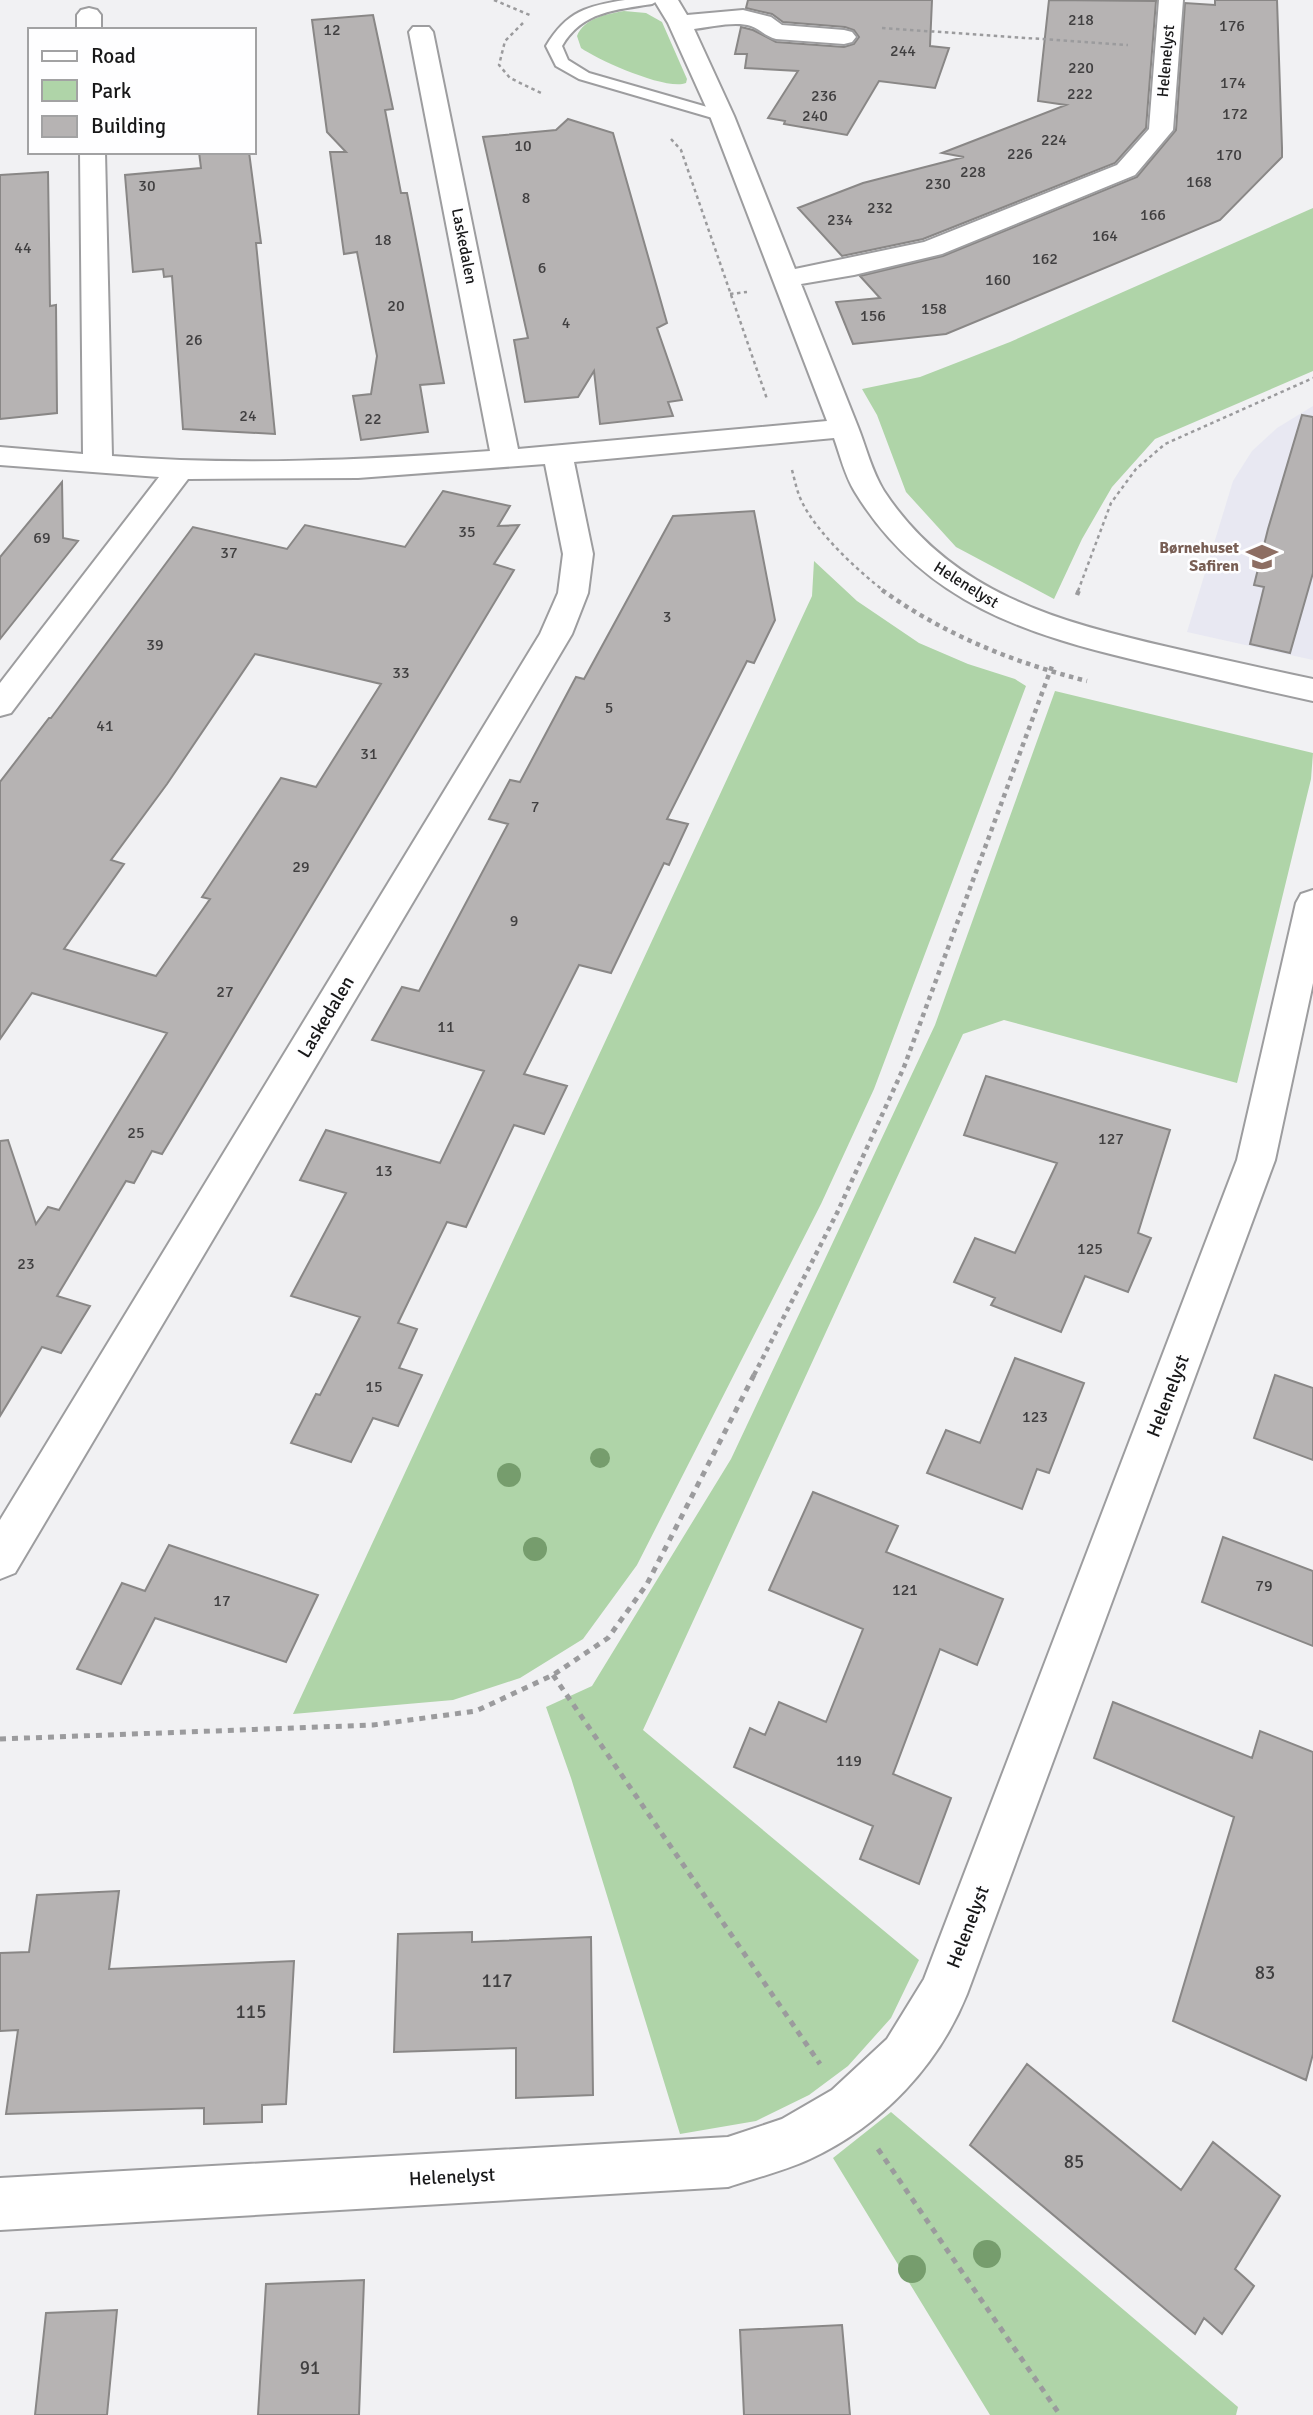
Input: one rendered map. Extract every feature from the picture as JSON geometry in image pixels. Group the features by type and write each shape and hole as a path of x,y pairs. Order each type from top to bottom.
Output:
{"street":[{"name":"Helenelyst","path":"666,0 680,23 722,116 867,489 887,521 915,551 955,582 991,603 1063,633 1313,690"},
{"name":"Helenelyst","path":"785,279 853,267 933,248 1126,170 1161,130 1171,0"},
{"path":"680,23 750,8 776,32 844,37"},
{"name":"Laskedalen","path":"421,32 506,459"},
{"path":"92,154 98,463"},
{"path":"0,456 180,470 358,469 558,455 844,428"},
{"name":"Laskedalen","path":"0,1559 556,634 573,593 578,554 558,455"},
{"path":"0,705 180,470"},
{"name":"Helenelyst","path":"0,2204 728,2162 794,2140 850,2108 905,2056 947,1981 1256,1160 1313,903"}],"lane":[{"path":"652,0 597,9 565,27 554,46 561,63 584,76 722,116"}],"path":[{"path":"494,0 533,16"},
{"path":"876,27 1168,47"},
{"path":"0,1739 373,1726 476,1711 552,1675 608,1638 647,1584 837,1213 904,1068 1111,503 1136,469 1165,444 1313,378"},
{"path":"552,1675 1060,2415"}],"shaded area":[{"name":"Børnehuset Safiren","path":"1313,406 1313,660 1187,632 1233,481 1252,451 1277,428"}],"green space":[{"path":"624,11 646,13 662,22 687,79 686,83 664,83 649,79 602,60 581,48 577,36 585,25 597,18"},
{"path":"1313,208 1313,371 1155,439 1112,487 1082,539 1054,599 956,547 906,492 877,415 862,389 920,377 1010,342"},
{"path":"814,561 857,601 919,643 968,664 1015,679 1026,686 874,1089 821,1204 637,1565 583,1639 520,1678 453,1700 293,1714 812,596"},
{"path":"1055,691 1313,753 1311,779 1237,1083 1004,1020 963,1034 643,1730 919,1960 891,2018 848,2066 809,2095 756,2121 680,2134 571,1778 546,1707 592,1686 731,1459 935,1025"},
{"path":"891,2112 1238,2407 1236,2415 990,2415 833,2158"}],"building":[{"path":"748,0 932,0 930,46 949,48 935,88 879,81 847,135 784,124 785,121 768,118 798,71 745,68 747,54 735,54 741,27 776,42 844,47 854,44 859,37 854,30 845,27 783,22 772,14 746,8"},
{"path":"1049,0 1156,1 1146,128 1115,163 923,239 842,256 798,208 863,183 964,157 942,153 1066,105 1038,101"},
{"path":"1215,0 1277,0 1282,148 1282,157 1220,220 946,334 853,344 836,302 880,298 860,276 943,256 1137,177 1176,130 1185,3 1215,5"},
{"path":"373,15 393,109 385,110 401,193 407,193 444,383 420,385 428,432 361,440 353,396 371,394 377,356 357,252 344,254 330,152 346,152 327,132 312,20"},
{"path":"568,119 613,133 667,323 657,328 682,400 668,402 673,416 600,424 594,371 578,397 525,402 514,340 528,338 483,137 556,130"},
{"path":"199,154 249,154 261,243 256,243 275,434 183,429 172,276 164,277 163,269 133,272 125,175 201,168"},
{"path":"48,172 50,306 56,305 57,413 0,419 0,175"},
{"path":"1302,415 1313,417 1313,573 1290,653 1250,644 1264,587 1254,585"},
{"path":"62,482 63,538 78,541 0,639 0,557"},
{"path":"443,491 510,506 498,526 519,525 494,564 514,570 162,1154 152,1151 134,1183 126,1181 57,1296 90,1306 61,1353 42,1347 0,1416 0,1141 8,1140 36,1224 48,1207 59,1210 167,1033 32,993 0,1039 0,782 193,527 287,549 305,525 405,547","holes":["255,654 381,684 316,787 281,778 202,897 210,899 156,976 64,949 124,864 111,860 167,784"]},
{"path":"754,511 775,620 754,663 747,661 667,819 688,824 669,865 664,863 611,973 579,965 524,1074 567,1086 544,1134 514,1125 466,1227 447,1222 398,1323 417,1329 399,1368 422,1375 398,1426 373,1418 351,1462 291,1443 316,1394 320,1395 360,1317 291,1296 346,1193 300,1180 326,1130 440,1163 484,1071 372,1040 402,987 419,991 508,824 489,819 510,780 520,782 576,677 584,679 673,516"},
{"path":"986,1076 1170,1130 1138,1233 1151,1238 1128,1292 1085,1276 1061,1332 991,1305 995,1298 954,1282 975,1238 1015,1253 1057,1163 964,1135"},
{"path":"1015,1358 1084,1383 1049,1473 1037,1469 1022,1509 927,1473 946,1430 980,1443"},
{"path":"1275,1375 1313,1388 1313,1460 1254,1438"},
{"path":"813,1492 898,1526 886,1552 1003,1599 977,1665 940,1649 893,1774 951,1798 919,1884 860,1859 873,1826 734,1767 750,1728 765,1735 779,1702 826,1722 863,1629 769,1590"},
{"path":"1223,1537 1313,1571 1313,1646 1202,1602"},
{"path":"169,1545 318,1595 286,1662 155,1618 121,1684 77,1669 122,1583 145,1591"},
{"path":"1113,1702 1252,1758 1260,1731 1313,1752 1313,2054 1306,2080 1173,2021 1234,1817 1094,1758"},
{"path":"119,1891 109,1969 294,1961 286,2104 262,2105 262,2122 204,2124 204,2108 6,2114 18,2030 0,2031 0,1953 29,1952 37,1895"},
{"path":"472,1932 472,1942 591,1937 593,2095 516,2098 516,2048 394,2052 398,1934"},
{"path":"1027,2064 1181,2190 1213,2142 1280,2196 1235,2269 1254,2286 1222,2334 1204,2318 1195,2334 970,2145"},
{"path":"364,2280 359,2415 258,2415 266,2284"},
{"path":"117,2310 107,2415 35,2415 46,2313"},
{"path":"842,2325 850,2415 744,2415 740,2330"}],"place":[{"name":"Børnehuset Safiren","path":"1262,557"}]}
